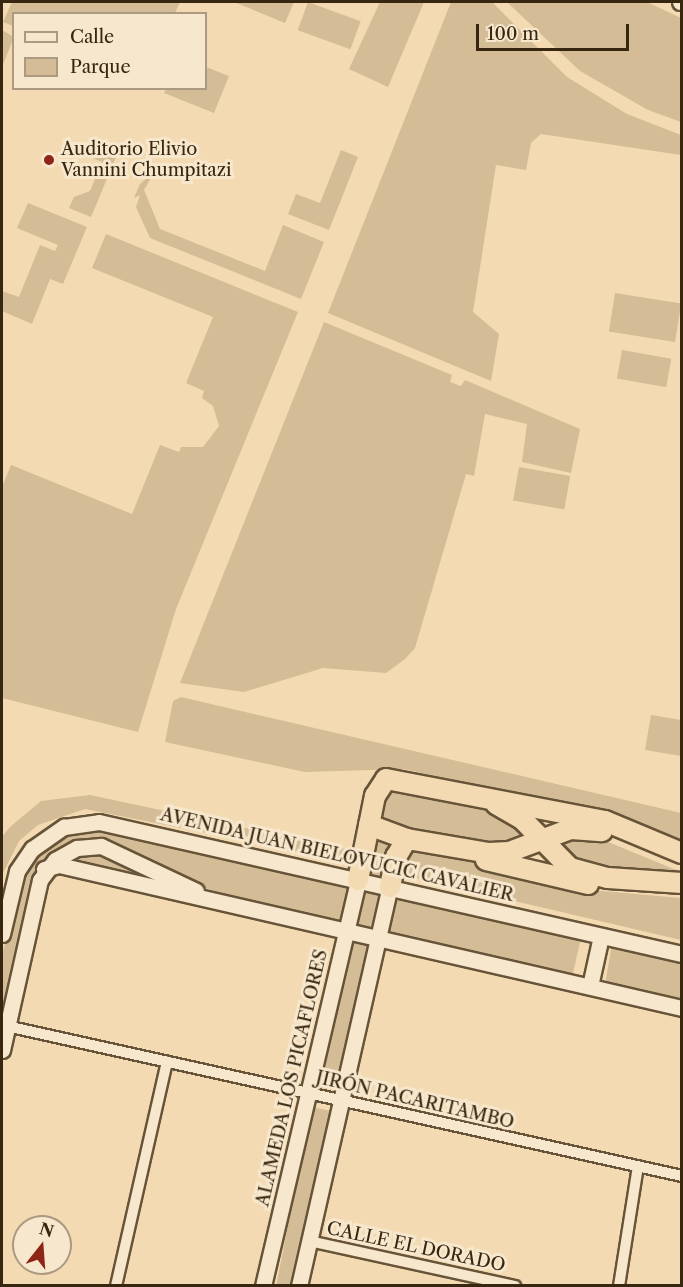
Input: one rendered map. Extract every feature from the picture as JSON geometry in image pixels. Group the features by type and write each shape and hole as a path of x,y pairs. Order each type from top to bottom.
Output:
{"highway":[{"path":"358,880 375,796 386,779 431,784 604,821 681,853"},
{"path":"431,784 510,811 554,857 587,874 681,883"},
{"path":"369,825 407,839 595,886 681,893"},
{"path":"428,844 489,853 540,841 571,829 593,829 681,864"},
{"path":"390,887 396,857 407,839"}],"main road":[{"name":"AVENIDA JUAN BIELOVUCIC CAVALIER","path":"2,934 20,864 39,841 64,827 99,822 681,954"},
{"path":"2,1050 4,1026 44,869 70,851 101,846 217,902"},
{"path":"44,869 58,865 681,1008"},
{"name":"ALAMEDA LOS PICAFLORES","path":"263,1286 358,880"},
{"path":"299,1286 390,887"},
{"path":"590,986 601,936"}],"street":[{"name":"JIRÓN PACARITAMBO","path":"4,1026 681,1176"},
{"path":"116,1286 166,1062"},
{"path":"619,1286 638,1166"},
{"name":"CALLE EL DORADO","path":"309,1241 515,1286"}],"green space":[{"path":"12,2 180,2 175,12 12,12 12,26 3,22"},
{"path":"234,2 294,2 285,23"},
{"path":"308,2 361,21 350,49 298,30"},
{"path":"380,2 424,2 388,87 349,69"},
{"path":"451,2 492,2 567,77 627,114 681,135 681,155 541,134 531,143 526,170 496,165 473,312 499,334 491,381 328,313"},
{"path":"507,2 647,2 681,18 681,122 648,110 580,71"},
{"path":"2,30 12,36 12,42 2,67"},
{"path":"207,67 229,76 214,113 164,93 166,90 207,90"},
{"path":"89,144 117,155 91,217 69,208 74,197 90,191 102,162 90,157"},
{"path":"341,150 358,157 329,230 288,214 296,194 320,203"},
{"path":"155,171 144,190 160,229 265,271 283,225 324,242 301,299 150,238 136,207 140,195 134,198 140,184"},
{"path":"28,203 87,227 63,284 50,279 32,324 2,311 2,291 19,297 40,245 55,251 58,245 17,228"},
{"path":"106,234 298,312 176,609 138,732 2,698 2,487 11,465 132,514 160,445 179,452 181,447 203,447 219,426 213,406 202,398 204,391 186,383 213,317 92,268"},
{"path":"615,293 681,303 675,342 609,332"},
{"path":"324,322 452,375 450,382 461,386 465,380 580,429 571,473 522,462 527,424 485,414 474,476 466,474 415,648 405,659 386,673 323,668 244,692 180,683"},
{"path":"622,350 671,359 666,387 617,379"},
{"path":"519,467 570,476 564,510 513,500"},
{"path":"181,697 681,813 681,847 615,818 404,769 305,772 165,742 173,701"},
{"path":"651,715 681,720 681,756 645,750"},
{"path":"394,786 486,808 530,835 510,847 416,836 381,821 385,795"},
{"path":"90,795 345,849 347,861 85,809 38,825 19,841 2,875 2,837 10,827 41,801"},
{"path":"97,827 349,884 340,925 212,891 102,841 36,872 2,1012 2,955 22,875 33,856 68,833"},
{"path":"596,837 681,872 681,876 595,869 561,854 558,839"},
{"path":"380,838 394,847 386,877 380,879 365,872 372,842"},
{"path":"406,846 579,889 681,898 681,940 399,874"},
{"path":"94,851 171,885 62,861"},
{"path":"367,889 378,892 382,900 370,930 359,927 355,918"},
{"path":"396,895 581,938 572,978 387,935"},
{"path":"349,941 370,946 337,1091 315,1086"},
{"path":"612,944 681,960 681,1002 605,985"},
{"path":"311,1107 332,1111 298,1286 276,1286"}],"place":[{"name":"Auditorio Elivio Vannini Chumpitazi","path":"49,160"}]}
